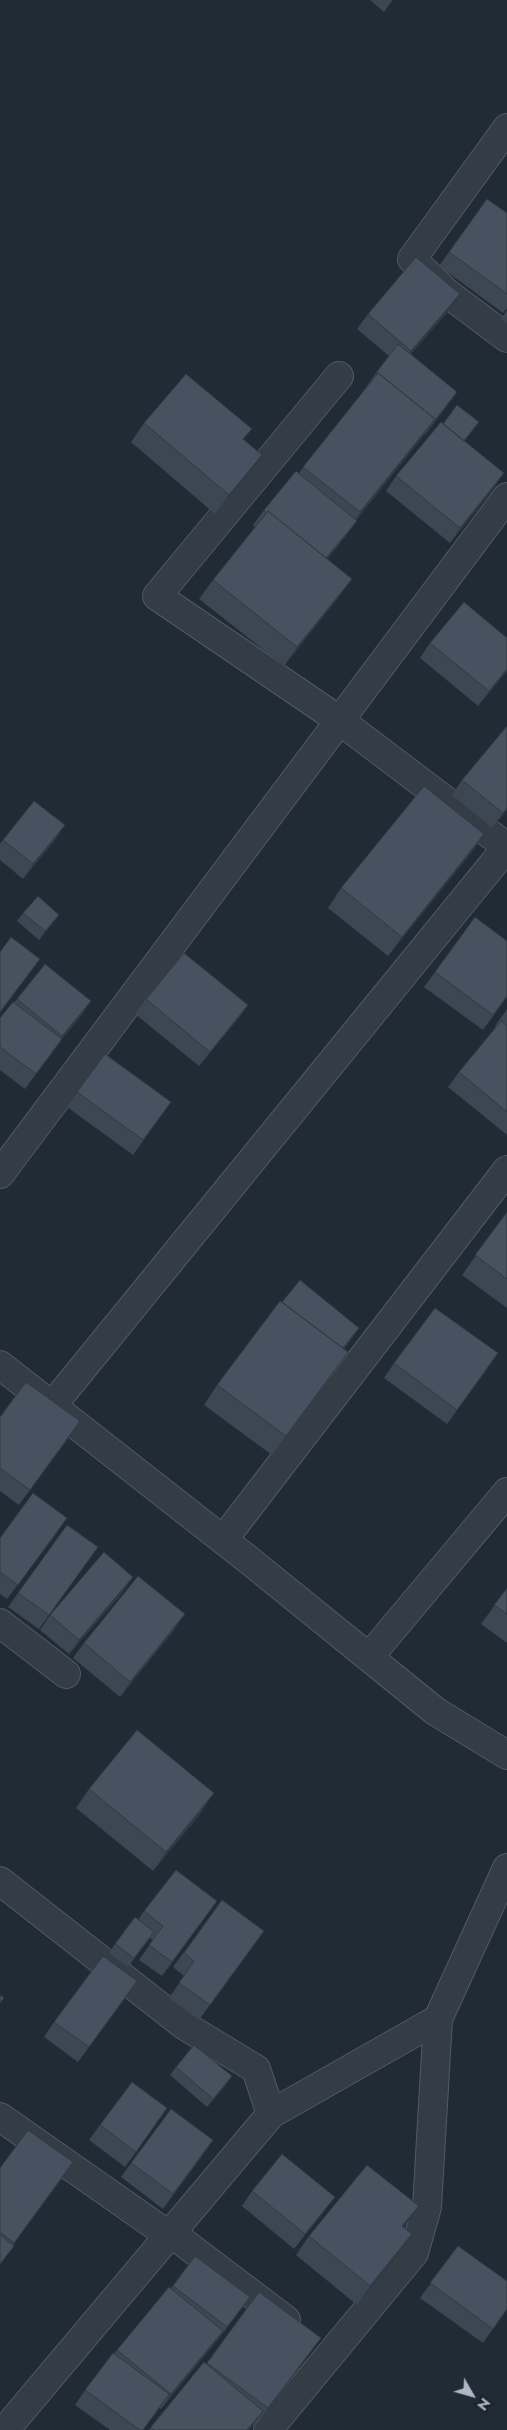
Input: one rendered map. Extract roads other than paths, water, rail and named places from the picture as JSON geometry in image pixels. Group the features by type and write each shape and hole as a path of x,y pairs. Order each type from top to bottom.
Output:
{"street":[{"path":"507,128 412,259 447,293 507,338"},
{"path":"51,1407 507,847 339,720 157,596 339,376"},
{"path":"0,1174 507,497"},
{"path":"223,1540 507,1170"},
{"path":"0,1365 51,1407 223,1540 435,1711 507,1755"},
{"path":"369,1657 507,1492"},
{"path":"0,1623 66,1674"},
{"path":"268,2430 414,2253 428,2207 438,2019 507,1868"},
{"path":"0,1881 185,2026 256,2069 271,2114"},
{"path":"5,2430 271,2114 438,2019"},
{"path":"0,2116 167,2234 171,2233 331,2354"}]}
